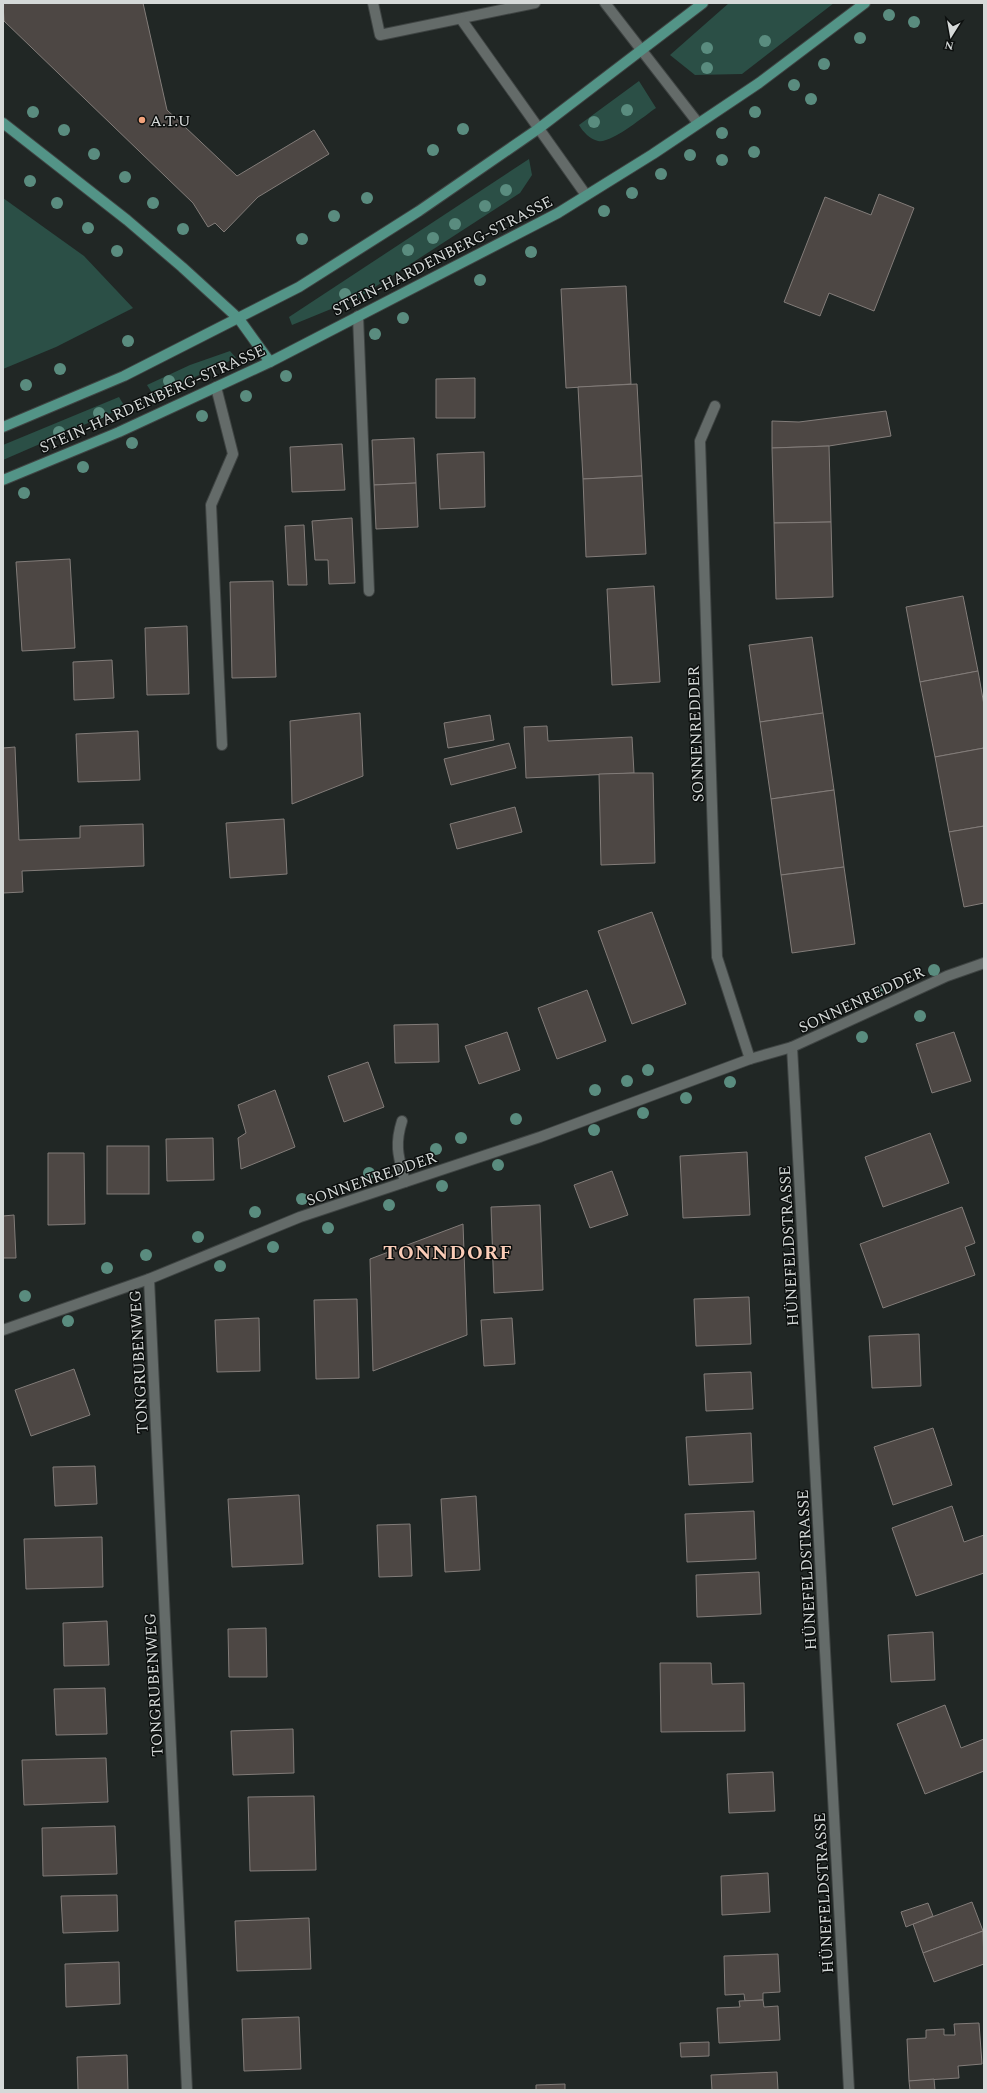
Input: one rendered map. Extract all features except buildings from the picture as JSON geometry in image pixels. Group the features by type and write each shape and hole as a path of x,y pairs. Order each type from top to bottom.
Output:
{"main road":[{"name":"STEIN-HARDENBERG-STRASSE","path":"3,427 124,376 239,319 299,287 419,211 538,129 702,3"},
{"name":"STEIN-HARDENBERG-STRASSE","path":"3,480 119,432 270,362 558,213 653,154 759,83 865,3"},
{"path":"3,123 127,220 239,319 270,362"}],"street":[{"path":"373,3 380,35 535,3"},
{"path":"605,3 698,123"},
{"path":"461,19 586,195"},
{"path":"358,316 369,591"},
{"path":"216,387 233,454 211,505 222,745"},
{"name":"SONNENREDDER","path":"715,406 700,441 717,957 750,1059"},
{"name":"SONNENREDDER","path":"3,1330 149,1279 300,1217 540,1136 750,1059 792,1048 947,976 984,963"},
{"name":"HÜNEFELDSTRASSE","path":"792,1048 849,2090"},
{"path":"402,1121 396,1137 398,1156 405,1182"},
{"name":"TONGRUBENWEG","path":"149,1279 187,2090"}],"green space":[{"path":"729,3 834,3 742,74 695,75 670,55"},
{"path":"639,81 656,108 619,134 604,141 595,140 585,133 579,125"},
{"path":"529,159 532,175 520,193 358,298 292,325 289,317"},
{"path":"3,198 84,256 133,308 56,347 3,369"},
{"path":"230,351 236,358 154,396 147,385 190,365"},
{"path":"119,397 125,407 3,460 3,445"}],"place":[{"name":"A.T.U","path":"142,120"}],"district":[{"name":"TONNDORF","path":"448,1252"}]}
